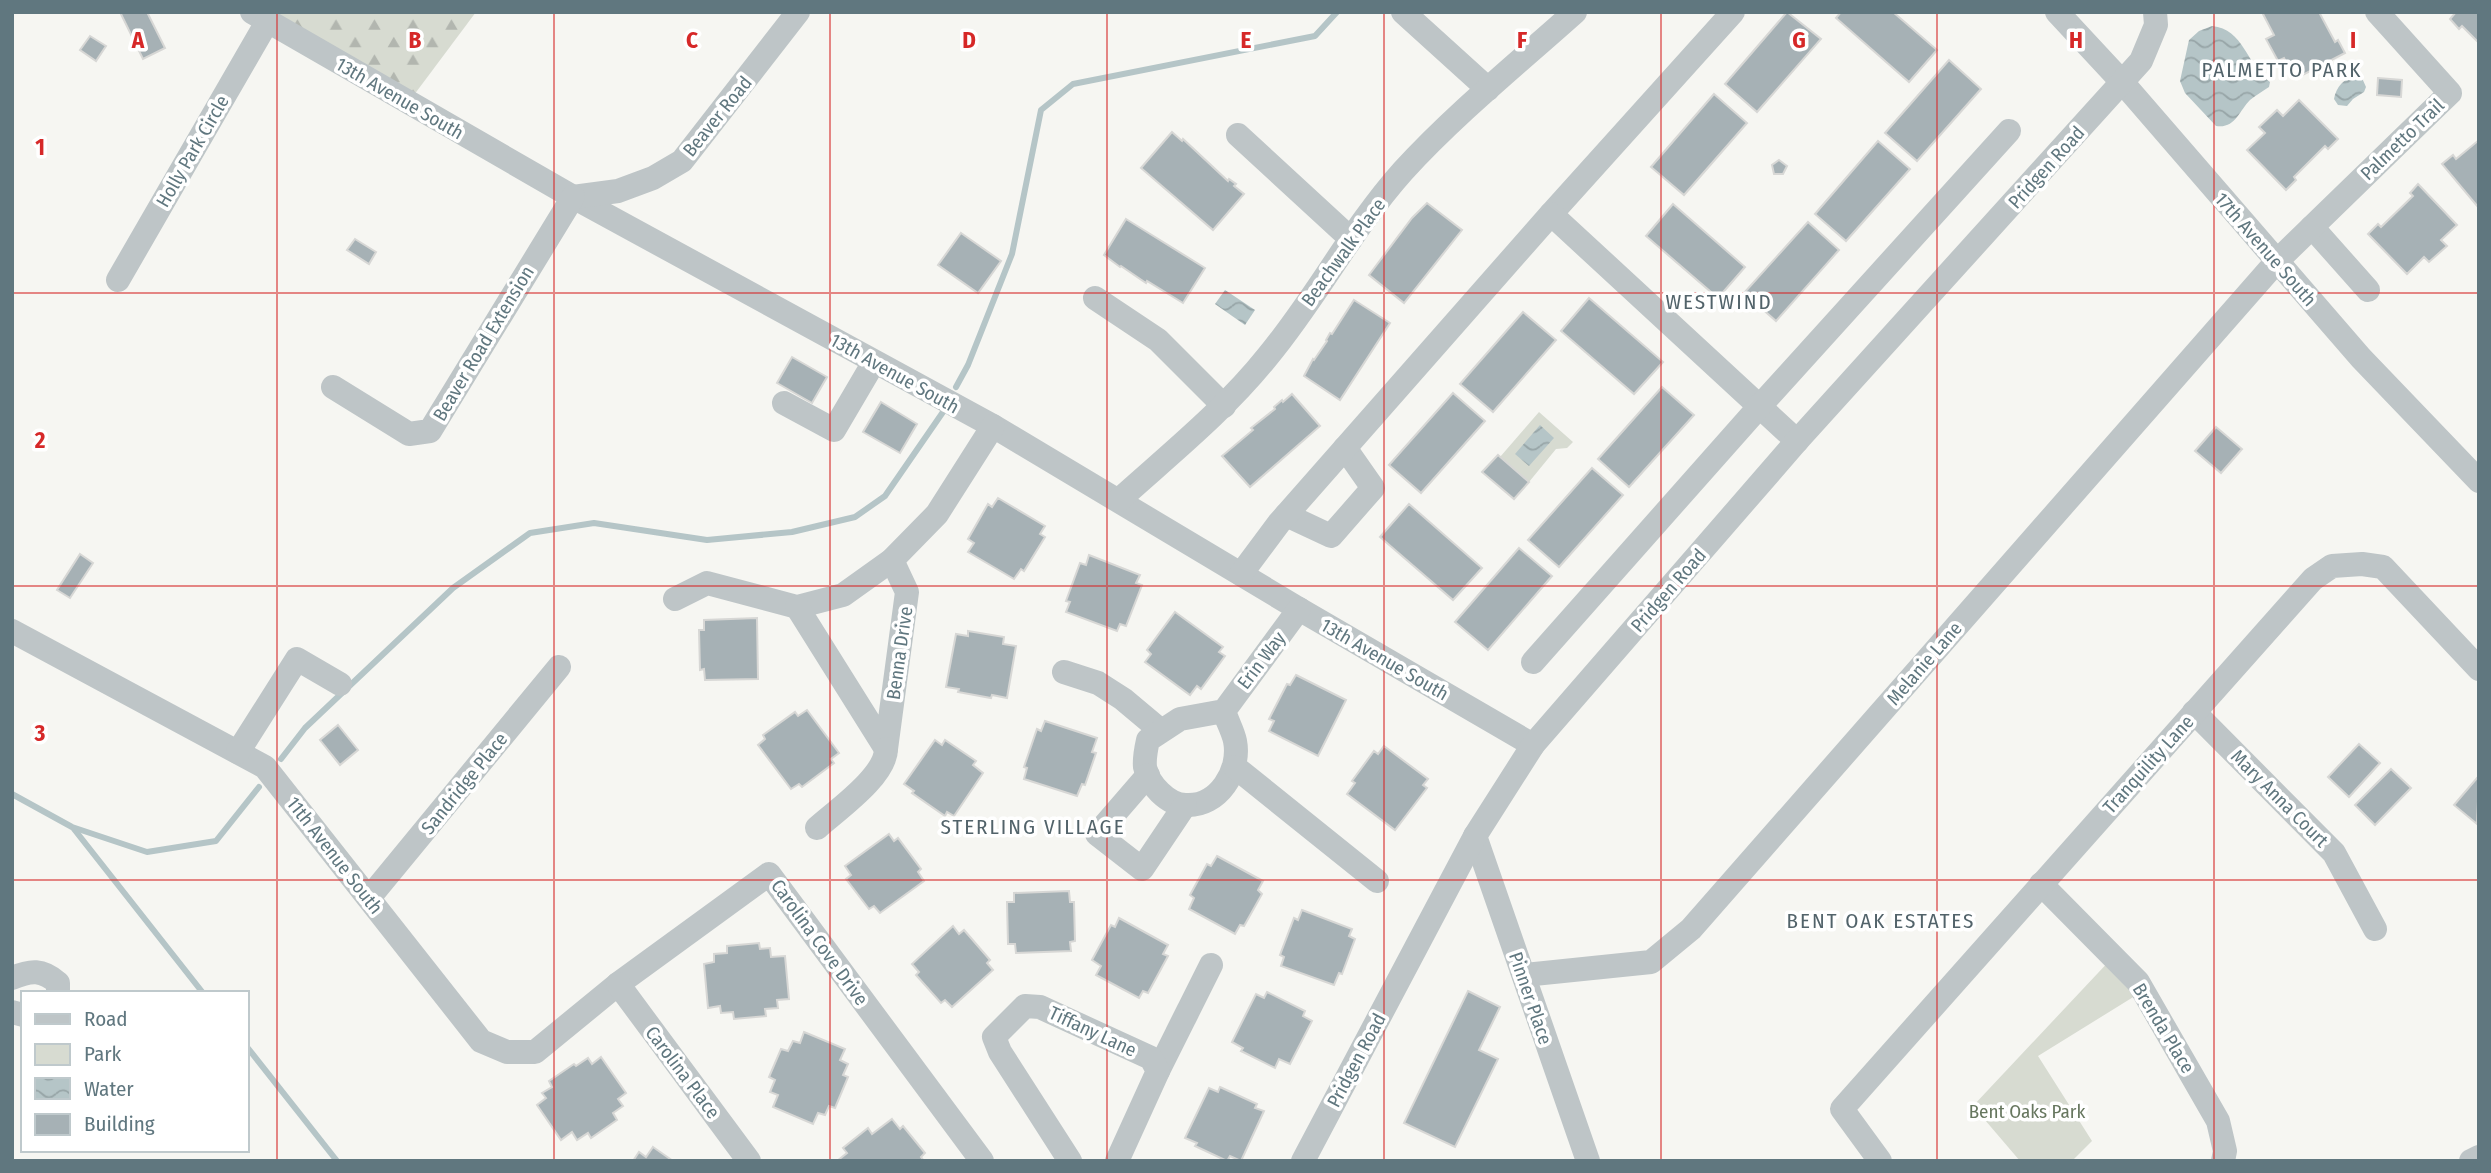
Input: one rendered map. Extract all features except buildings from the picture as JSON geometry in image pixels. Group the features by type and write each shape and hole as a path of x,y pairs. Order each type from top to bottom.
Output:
{"street":[{"name":"Beaver Road","path":"573,197 618,191 653,178 682,161 798,12"},
{"path":"1403,12 1488,89"},
{"name":"Beachwalk Place","path":"1119,500 1224,406 1269,355 1351,239 1405,170 1488,89 1575,12"},
{"path":"1241,574 1286,515 1733,12"},
{"name":"17th Avenue South","path":"2057,12 2123,83 2361,358 2479,481"},
{"path":"2123,83 2141,61 2156,25 2155,12"},
{"name":"Palmetto Trail","path":"2277,261 2450,93 2377,12"},
{"name":"13th Avenue South","path":"259,17 573,197 993,426 1533,745"},
{"name":"Holly Park Circle","path":"118,280 259,17"},
{"name":"Pridgen Road","path":"1303,1161 1475,836 1533,745 1797,442 2123,83"},
{"path":"1533,662 2009,131"},
{"path":"1238,135 1351,239"},
{"name":"Beaver Road Extension","path":"333,387 409,434 430,431 573,197"},
{"path":"1551,214 1797,442"},
{"path":"2312,227 2368,290"},
{"name":"Melanie Lane","path":"1524,975 1651,962 1691,929 2277,261"},
{"path":"1095,298 1158,340 1224,406"},
{"path":"784,403 834,430 874,362"},
{"path":"675,599 707,583 797,607 843,595 892,560 937,514 993,426"},
{"path":"1286,515 1331,536 1373,488 1345,449"},
{"name":"Benna Drive","path":"817,828 877,774 886,755 907,592 892,560"},
{"name":"Tranquility Lane","path":"1880,1161 1842,1109 2313,579 2332,566 2362,564 2383,568 2479,669"},
{"name":"Benna Drive","path":"797,607 886,749"},
{"name":"Erin Way","path":"1224,711 1299,609"},
{"name":"11th Avenue South","path":"12,631 265,767 481,1041 507,1052 535,1052 618,984"},
{"path":"238,752 297,659 340,684"},
{"name":"Sandridge Place","path":"369,898 559,667"},
{"path":"1064,672 1098,683 1123,699 1160,730"},
{"path":"1224,711 1236,743 1234,767 1223,789 1210,799 1185,805 1167,798 1153,785 1145,768 1148,740 1180,719 1224,711"},
{"name":"Mary Anna Court","path":"2194,712 2334,853 2375,929"},
{"path":"1234,767 1377,881"},
{"path":"1148,775 1097,834 1142,869 1185,805"},
{"name":"Pinner Place","path":"1475,836 1588,1161"},
{"name":"Carolina Cove Drive","path":"618,984 769,874 982,1161"},
{"name":"Brenda Place","path":"2041,884 2138,982 2218,1121 2225,1151 2223,1161"},
{"path":"1158,1071 1211,965"},
{"path":"12,978 28,971 46,972 58,983 58,991"},
{"name":"Carolina Place","path":"618,984 749,1161"},
{"name":"Tiffany Lane","path":"1070,1161 1000,1052 994,1037 1025,1006 1040,1007 1151,1058 1158,1071 1117,1161"},
{"path":"2472,1161 2479,1157"}],"green space":[{"path":"258,12 476,12 408,103"},
{"path":"1539,412 1573,442 1567,448 1556,449 1529,482 1500,457"},
{"name":"Bent Oaks Park","path":"2113,957 2143,991 2038,1056 2092,1141 2072,1161 2020,1161 1973,1106"}],"water":[{"path":"2212,26 2231,33 2270,82 2269,87 2250,100 2232,122 2222,126 2216,126 2185,93 2180,81 2189,40 2199,31"},
{"path":"2356,76 2362,78 2366,87 2364,92 2347,106 2338,105 2334,99 2339,87 2344,81"},
{"path":"1225,290 1255,310 1245,325 1215,304"},
{"path":"1540,425 1554,438 1529,466 1515,454"}],"waterway":[{"path":"956,387 968,365 1012,254 1041,110 1073,84 1315,36 1337,12"},
{"path":"281,759 305,728 453,588 530,533 594,523 707,540 792,532 855,517 885,496 943,412"},
{"path":"12,794 72,827 147,852 216,841 259,787"},
{"path":"74,829 201,991"},
{"path":"248,1048 337,1161"}],"district":[{"name":"PALMETTO PARK","path":"2282,70"},
{"name":"WESTWIND","path":"1719,302"},
{"name":"STERLING VILLAGE","path":"1033,827"},
{"name":"BENT OAK ESTATES","path":"1881,921"}]}
